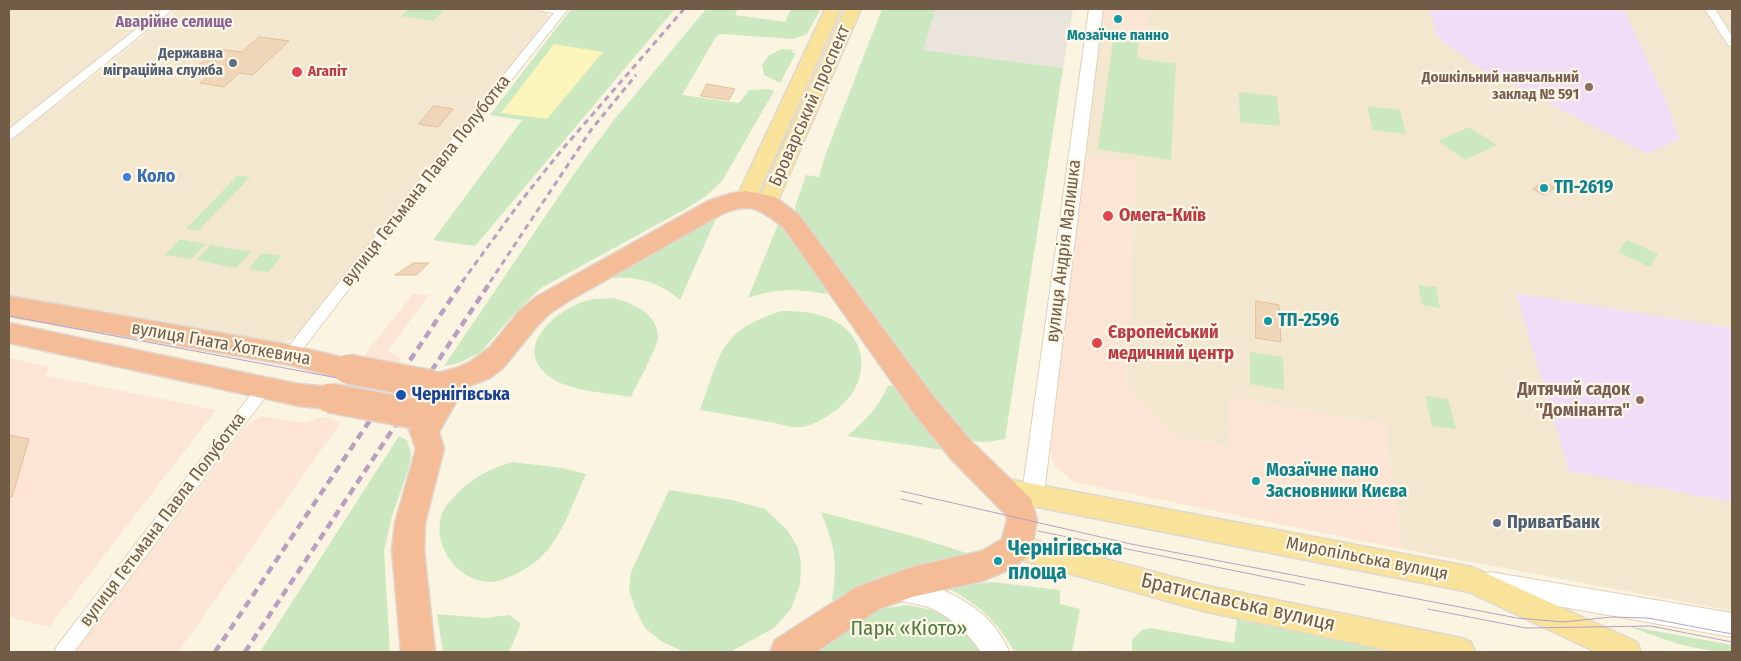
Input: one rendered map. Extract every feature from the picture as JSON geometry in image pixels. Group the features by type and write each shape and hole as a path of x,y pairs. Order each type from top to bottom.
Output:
{"highway":[{"path":"418,652 408,550 410,523 430,449 420,422 443,383 481,370 493,360 540,307 558,295 716,207 756,201 791,221 923,404 962,451 1020,509 1022,520 1016,547 1000,559 982,566 944,573 868,598 787,652"},
{"name":"вулиця Гната Хоткевича","path":"9,306 290,355 348,369 443,383"},
{"name":"вулиця Гната Хоткевича","path":"9,332 264,388 299,395 330,398 420,422"}],"main road":[{"name":"Броварський проспект","path":"756,201 833,9"},
{"name":"Броварський проспект","path":"756,201 853,9"},
{"name":"Миропільська вулиця","path":"1002,489 1472,580"},
{"name":"Братиславська вулиця","path":"1016,547 1202,598 1461,652"},
{"path":"1472,580 1627,652"}],"street":[{"path":"9,135 168,9"},
{"path":"545,9 563,10"},
{"name":"вулиця Андрія Малишка","path":"1033,494 1096,9"},
{"path":"1710,9 1732,42"},
{"name":"вулиця Гетьмана Павла Полуботка","path":"290,355 563,10"},
{"name":"вулиця Гетьмана Павла Полуботка","path":"63,652 264,388"},
{"name":"Миропільська вулиця","path":"1472,580 1732,625"},
{"path":"891,589 916,591 945,603 964,614 984,632 996,652"}],"shaded area":[{"path":"9,9 163,9 9,130"},
{"path":"178,9 530,9 544,11 549,17 295,338 277,345 9,295 9,142"},
{"path":"936,9 1073,9 1063,68 923,50"},
{"path":"1104,9 1148,9 1146,30 1102,25"},
{"path":"1148,9 1708,9 1732,50 1732,611 1402,549 1385,424 1228,397 1231,447 1176,438 1126,385 1137,163 1084,155 1102,25 1146,30"},
{"name":"Дошкільний навчальний заклад № 591","path":"1430,9 1624,9 1669,108 1679,139 1647,154 1478,67 1437,37"},
{"path":"1712,9 1732,9 1732,40"},
{"path":"1084,155 1137,162 1126,385 1176,438 1230,447 1228,397 1385,424 1402,549 1074,482 1055,466 1050,453"},
{"name":"Дитячий садок \"Домінанта\"","path":"1516,293 1732,328 1732,502 1569,471"},
{"path":"413,294 429,295 388,351 402,359 396,369 361,359"},
{"path":"9,358 51,367 44,375 216,410 49,627 9,617"},
{"path":"261,416 305,423 323,417 341,422 178,652 74,652 249,423"}],"green space":[{"path":"409,9 445,9 433,21 401,16"},
{"path":"571,9 675,9 475,246 433,240 522,120 490,115"},
{"path":"706,9 738,9 735,15 785,22 791,9 820,10 807,34 792,39 717,35 682,95 739,103 749,90 768,89 774,91 722,181 706,196 689,207 541,288 513,315 481,352 459,363 444,366 576,171 614,120"},
{"path":"882,9 936,9 923,50 1063,68 1005,439 978,442 963,436 797,216 795,207 806,175 819,177 826,153"},
{"path":"1114,35 1139,38 1137,58 1176,64 1171,160 1098,149"},
{"path":"782,49 793,50 792,53 796,53 780,83 764,75 762,65 768,56"},
{"path":"1239,92 1277,96 1280,126 1240,122"},
{"path":"1367,106 1400,110 1406,134 1373,130"},
{"path":"1469,127 1497,145 1465,160 1438,141"},
{"path":"238,175 250,177 198,231 186,229"},
{"path":"718,214 680,300 664,289 640,279 611,278 609,274"},
{"path":"779,222 785,223 831,288 827,294 787,290 768,292 748,298"},
{"path":"180,239 206,244 191,259 165,255"},
{"path":"1627,240 1658,254 1650,267 1618,252"},
{"path":"211,245 251,252 236,268 196,260"},
{"path":"262,253 282,256 268,272 248,269"},
{"path":"1418,285 1436,287 1440,308 1422,305"},
{"path":"612,298 642,310 657,328 657,342 631,397 600,393 558,382 539,366 535,354 536,342 542,331 564,311 576,304 589,300"},
{"path":"782,311 807,312 819,315 831,319 845,328 854,339 860,352 862,365 854,391 832,413 817,422 798,427 700,410 719,359 725,347 734,336 761,318"},
{"path":"1250,352 1283,357 1284,390 1250,384"},
{"path":"896,385 944,450 847,436 870,414 888,386"},
{"path":"1425,396 1448,399 1456,429 1432,426"},
{"path":"399,436 407,440 411,453 410,464 392,516 384,551 390,652 260,652"},
{"path":"512,462 562,468 586,474 555,540 540,558 504,579 493,582 480,581 468,576 457,568 449,558 443,547 440,521 446,506 467,484 487,472"},
{"path":"669,490 732,500 765,509 788,531 798,548 801,563 800,584 791,609 774,628 732,651 691,652 682,651 661,641 645,628 636,611 629,591 631,572"},
{"path":"821,512 916,537 973,555 936,560 879,577 837,602 832,600 835,575 834,555"},
{"path":"992,582 1060,590 1060,604 1080,609 1072,652 1015,652 986,614 969,600 946,587"},
{"name":"Парк «Кіото»","path":"907,605 932,610 951,619 968,632 984,652 812,652 858,619 881,609"},
{"path":"437,614 484,618 509,615 521,624 509,652 443,652"},
{"path":"1237,619 1398,652 1132,652 1132,639 1142,630 1150,628 1234,643"},
{"path":"1628,626 1732,645 1732,652 1692,647"}],"sand":[{"path":"554,44 603,52 547,119 501,113"}],"building":[{"name":"Державна міграційна служба","path":"259,37 289,41 253,75 239,73 224,87 200,83 215,70 196,67 218,49 242,52"},
{"path":"707,84 735,89 729,100 701,96"},
{"path":"434,106 453,109 438,127 419,124"},
{"name":"ТП-2619","path":"1544,182 1555,188 1543,195 1533,189"},
{"path":"414,263 429,263 416,275 395,275"},
{"name":"ТП-2596","path":"1256,301 1279,305 1281,342 1256,338"},
{"path":"9,435 29,439 12,497 9,496"}],"tram line":[{"path":"9,316 428,395"},
{"path":"372,393 423,402"},
{"path":"901,491 1131,544 1517,618 1563,622 1612,617 1648,618 1732,634"},
{"path":"901,499 922,504"},
{"path":"1038,531 1305,585"},
{"path":"1428,609 1526,628 1651,626 1732,642"}],"railway":[{"path":"462,282 521,201 560,152 684,9"},
{"path":"490,282 591,130 636,75"},
{"path":"215,652 463,281"},
{"path":"245,652 491,281"}],"place":[{"name":"Мозаїчне панно","path":"1118,19"},
{"name":"Державна міграційна служба","path":"233,63"},
{"name":"Агапіт","path":"297,72"},
{"name":"Дошкільний навчальний заклад № 591","path":"1589,87"},
{"name":"Коло","path":"127,177"},
{"name":"ТП-2619","path":"1544,188"},
{"name":"Омега-Київ","path":"1108,216"},
{"name":"ТП-2596","path":"1268,321"},
{"name":"Європейський медичний центр","path":"1097,343"},
{"name":"Чернігівська","path":"401,395"},
{"name":"Дитячий садок \"Домінанта\"","path":"1640,400"},
{"name":"Мозаїчне пано Засновники Києва","path":"1256,481"},
{"name":"ПриватБанк","path":"1497,523"},
{"name":"Чернігівська площа","path":"998,561"}],"district":[{"name":"Аварійне селище","path":"174,23"}]}
